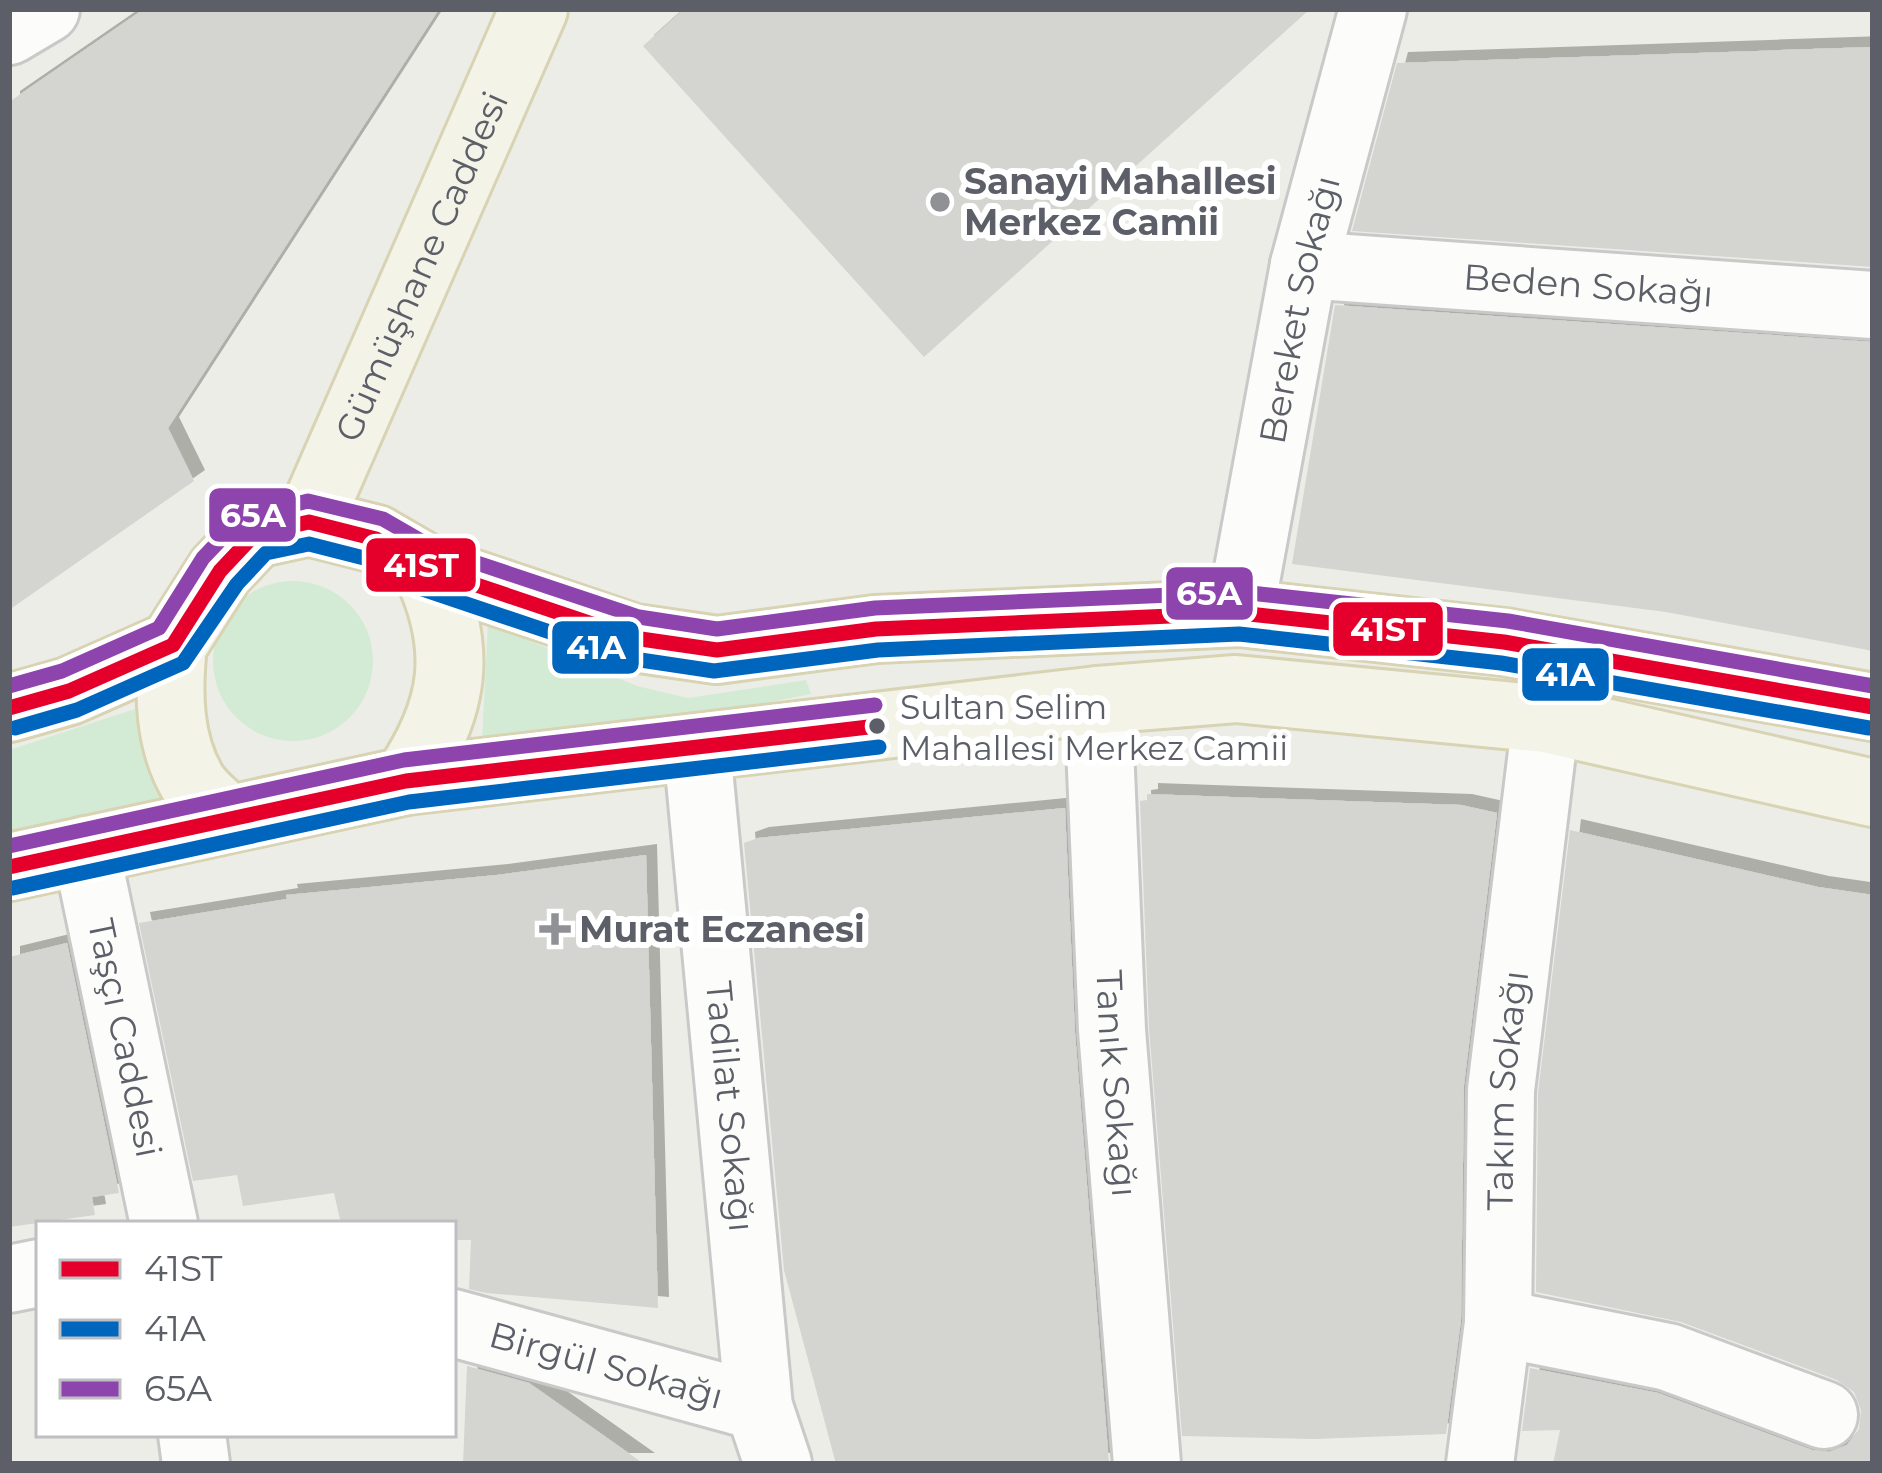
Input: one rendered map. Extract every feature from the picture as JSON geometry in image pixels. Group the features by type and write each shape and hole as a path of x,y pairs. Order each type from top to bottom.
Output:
{"main road":[{"name":"Gümüşhane Caddesi","path":"309,522 534,9"},
{"path":"227,819 195,786 178,747 168,691 173,645 220,571 255,534 309,522 376,539 426,568 634,638 717,650 876,629 1240,613 1504,643 1873,707"},
{"path":"406,781 431,744 448,696 451,660 442,604 426,568"},
{"path":"1236,689 1240,613"},
{"path":"9,708 69,691 173,645"},
{"path":"9,867 406,781 1098,700 1236,689 1546,719 1873,793"}],"street":[{"path":"9,31 46,9"},
{"name":"Bereket Sokağı","path":"1240,613 1304,265 1373,9"},
{"name":"Beden Sokağı","path":"1304,265 1873,305"},
{"name":"Tanık Sokağı","path":"1098,700 1112,1030 1147,1464"},
{"name":"Takım Sokağı","path":"1480,1464 1498,1323 1502,1090 1546,719"},
{"name":"Tadilat Sokağı","path":"697,748 768,1436"},
{"name":"Taşçı Caddesi","path":"86,850 163,1221"},
{"path":"1498,1323 1668,1357 1825,1414"},
{"name":"Birgül Sokağı","path":"456,1324 768,1436"}],"green space":[{"path":"293,581 324,587 350,604 367,630 373,661 367,692 350,718 324,735 293,741 262,735 236,718 219,692 213,661 219,630 236,604 262,587"},
{"path":"488,623 637,686 688,698 806,680 811,694 720,712 482,741"},
{"path":"135,709 144,751 171,797 9,835 9,750"}],"building":[{"path":"144,9 439,9 168,428 194,481 9,610 9,102"},
{"name":"Sanayi Mahallesi Merkez Camii","path":"684,9 1310,9 924,357 643,46"},
{"path":"1873,47 1873,267 1352,231 1397,63"},
{"path":"1335,305 1873,342 1873,651 1666,612 1292,564"},
{"path":"1147,794 1461,805 1497,813 1464,1085 1461,1320 1446,1434 1314,1439 1182,1436 1149,1028 1140,801 1147,800"},
{"path":"1065,808 1075,1033 1109,1464 836,1464 784,1270 744,843"},
{"path":"1570,830 1818,887 1873,895 1873,1464 1553,1464 1560,1430 1522,1431 1530,1368 1658,1393 1812,1450 1829,1452 1847,1445 1859,1429 1861,1410 1854,1392 1837,1380 1681,1322 1536,1292 1538,1093"},
{"path":"646,855 658,1308 469,1289 471,1240 456,1240 456,1221 340,1221 334,1193 243,1206 237,1175 193,1181 139,923 287,899 286,895"},
{"path":"67,943 119,1193 92,1197 95,1215 9,1227 9,957"},
{"path":"467,1366 529,1383 644,1464 463,1464"}],"transit line":[{"name":"65A","path":"9,686 62,671 159,628 203,558 241,518 308,501 383,519 435,549 639,617 717,629 875,608 1241,592 1508,621 1873,686"},
{"name":"41ST","path":"9,708 69,691 173,645 220,571 255,534 309,522 376,539 426,568 634,638 717,650 876,629 1240,613 1504,642 1873,707"},
{"name":"41A","path":"15,728 77,710 183,663 237,584 266,553 309,544 368,559 419,588 627,658 714,671 878,650 1239,634 1501,663 1869,728"},
{"name":"65A","path":"9,846 404,760 875,705"},
{"name":"41ST","path":"9,867 406,781 877,726"},
{"name":"41A","path":"13,888 409,802 879,747"}],"place":[{"name":"Sanayi Mahallesi Merkez Camii","path":"940,202"},
{"name":"Sultan Selim Mahallesi Merkez Camii","path":"877,726"},
{"name":"Murat Eczanesi","path":"555,929"}]}
